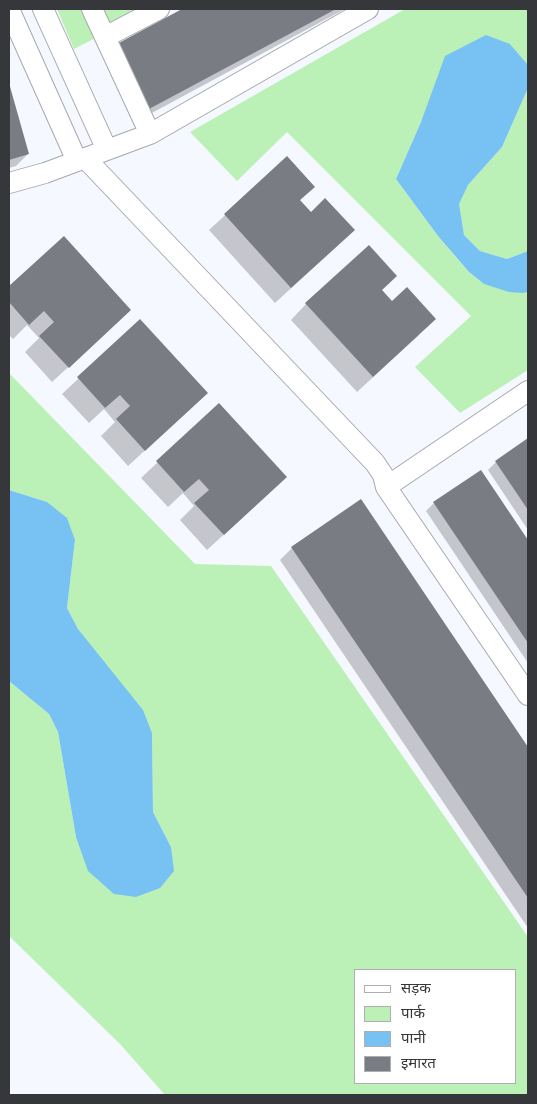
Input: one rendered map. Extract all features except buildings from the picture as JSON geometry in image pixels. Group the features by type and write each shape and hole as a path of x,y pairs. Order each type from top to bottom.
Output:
{"street":[{"path":"10,9 81,160 375,462 383,475 386,487 528,695"},
{"path":"43,9 107,150"},
{"path":"92,9 150,134"},
{"path":"105,37 159,9"},
{"path":"9,183 45,173 150,134 368,9"},
{"path":"386,487 528,391"}],"green space":[{"path":"57,9 152,9 74,49"},
{"path":"405,9 528,9 528,65 510,44 421,122 396,179 438,236 469,272 484,284 523,293 528,292 528,370 460,413 415,367 471,316 287,132 237,181 190,132"},
{"path":"528,88 528,251 507,259 480,251 464,235 458,203 468,185 502,147"},
{"path":"9,373 195,564 271,566 528,937 528,1095 165,1095 120,1044 9,936 9,681 49,714 58,732 76,837 171,847 153,812 152,733 78,629 67,608 75,540 47,502 9,490"}],"water":[{"path":"486,35 510,44 528,65 528,88 502,147 468,185 459,204 464,235 480,251 507,259 528,251 528,292 523,293 509,292 484,284 469,272 438,236 396,179 421,122 445,56"},
{"path":"9,490 47,502 67,518 75,540 67,608 78,629 143,710 152,733 153,812 171,847 174,871 160,888 136,897 114,894 88,871 76,837 58,732 49,714 9,681"}]}
